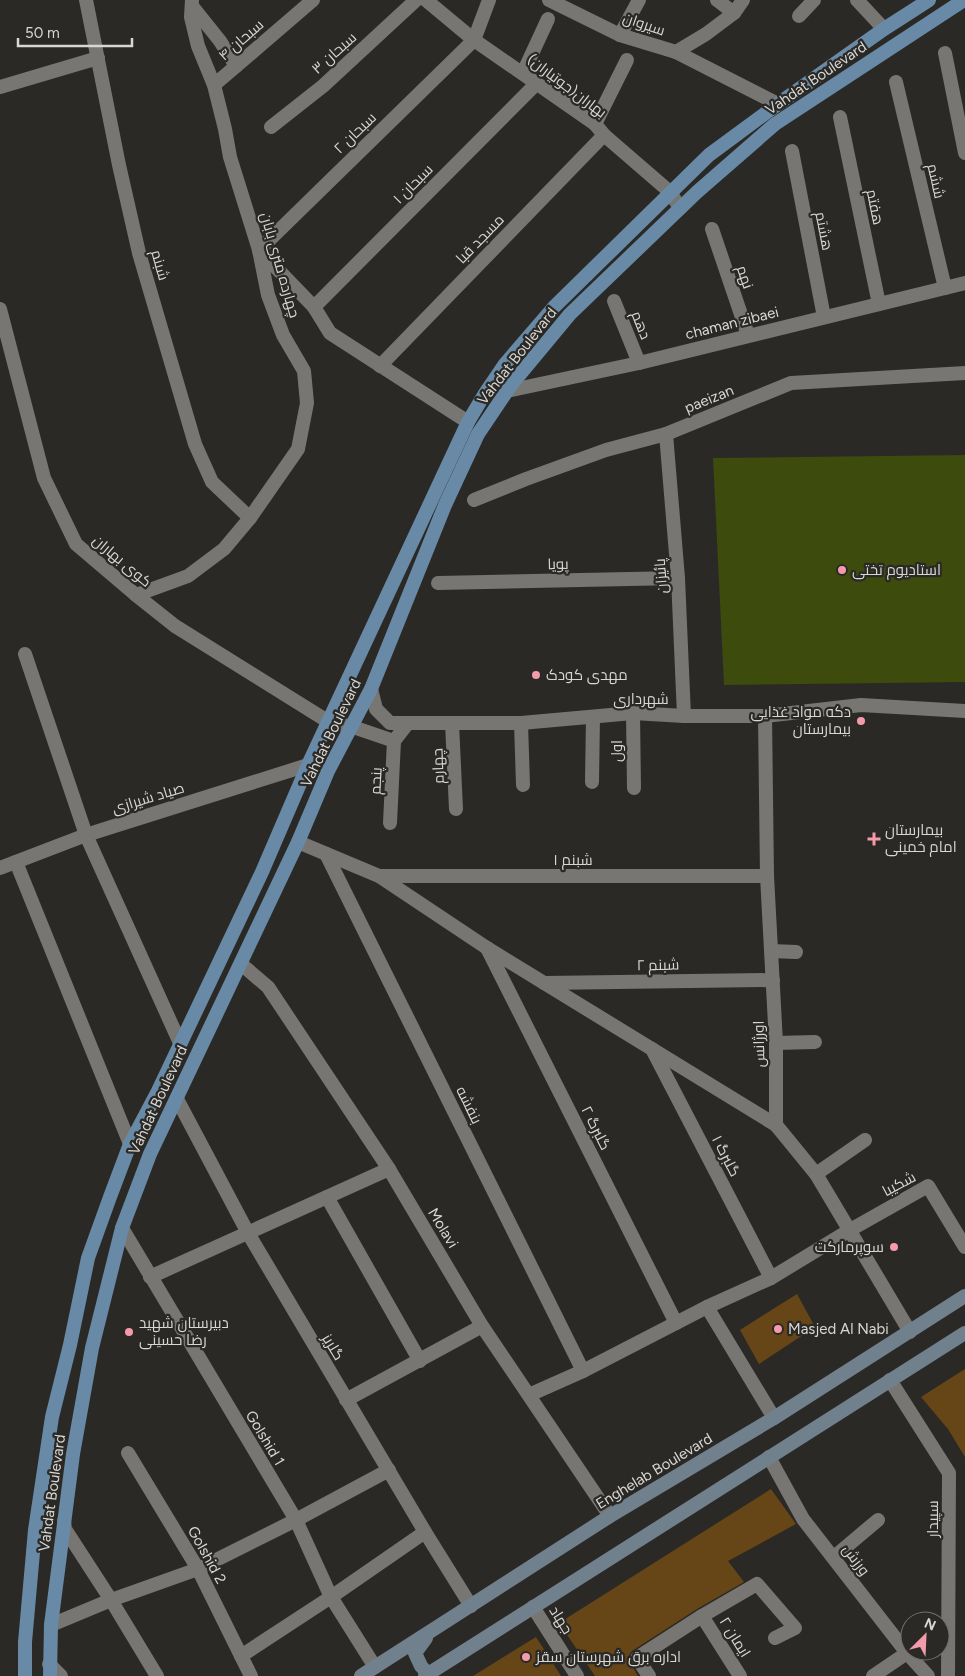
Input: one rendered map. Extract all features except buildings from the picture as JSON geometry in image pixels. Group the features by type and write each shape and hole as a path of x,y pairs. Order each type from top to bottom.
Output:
{"main road":[{"name":"Vahdat Boulevard","path":"25,1676 25,1642 35,1530 52,1417 70,1345 88,1258 130,1144 158,1091 262,872 308,765 468,422 505,364 554,307 709,155 884,29 929,0"},
{"name":"Vahdat Boulevard","path":"49,1670 51,1625 73,1454 92,1348 122,1228 150,1154 298,842 328,771 371,689 445,505 478,434 507,391 570,314 680,208 775,124 964,0"},
{"name":"Enghelab Boulevard","path":"361,1676 610,1516 774,1418 965,1296"},
{"path":"431,1631 415,1653 426,1675 965,1333"}],"street":[{"name":"شبنم","path":"86,0 119,165 139,253 195,444 212,482 250,518"},
{"name":"سبحان ۴","path":"214,85 312,0"},
{"name":"سبحان ۳","path":"271,127 323,86 416,0"},
{"name":"بهاران(جوتیاران)","path":"426,0 474,40 523,73 599,130 670,192 680,208"},
{"path":"474,40 489,0"},
{"name":"سیروان","path":"549,0 620,35 676,52 778,104"},
{"path":"620,35 639,0"},
{"path":"717,0 734,13"},
{"path":"676,52 706,34 734,13 743,0"},
{"path":"799,16 814,0"},
{"path":"857,0 884,29"},
{"path":"192,8 220,41 236,66"},
{"name":"چهارده متری بابان","path":"136,595 188,576 224,549 250,518 298,449 307,403 304,371 283,335 268,295 259,250 230,157 214,85 198,46 192,8"},
{"path":"943,14 965,9"},
{"path":"523,73 548,19"},
{"name":"سبحان ۲","path":"259,250 474,40"},
{"path":"945,53 965,152"},
{"path":"0,87 98,58"},
{"name":"مسجد قبا","path":"380,366 599,130 627,60"},
{"name":"ششم","path":"896,82 945,288"},
{"name":"سبحان ۱","path":"314,307 536,84"},
{"name":"هفتم","path":"840,116 879,304"},
{"name":"هشتم","path":"792,151 824,317"},
{"name":"نهم","path":"712,229 748,335"},
{"path":"259,250 314,307 330,333 468,422"},
{"name":"chaman zibaei","path":"507,391 639,363 965,283"},
{"name":"دهم","path":"614,300 639,363"},
{"name":"کوی بهاران","path":"0,309 44,478 76,544 175,626 329,722"},
{"name":"paeizan","path":"474,500 606,450 666,434 791,383 965,373"},
{"name":"پائیزان","path":"666,434 678,578 684,716"},
{"name":"پویا","path":"438,583 678,578"},
{"path":"25,654 86,834 180,1043"},
{"name":"شهرداری","path":"371,689 376,709 390,723 521,723 633,713 684,716 765,716 861,705 965,711"},
{"name":"اول","path":"633,713 634,788"},
{"name":"اورژانس","path":"765,716 767,876 776,1043 776,1125"},
{"path":"592,782 593,717"},
{"path":"329,722 353,726 394,741 408,723"},
{"name":"چهارم","path":"452,723 456,809"},
{"path":"521,723 522,785"},
{"name":"پنجم","path":"390,823 394,741"},
{"name":"صیاد شیرازی","path":"0,868 86,834 308,765"},
{"path":"298,842 379,876 487,948 776,1125 816,1174 910,1332"},
{"name":"بنفشه","path":"326,854 584,1371"},
{"path":"16,862 130,1144"},
{"name":"شبنم ۱","path":"379,876 767,876"},
{"name":"گلبرگ ۲","path":"487,948 676,1323"},
{"path":"770,951 796,952"},
{"name":"Molavi","path":"241,964 268,987 389,1169 482,1326 610,1516"},
{"name":"شبنم ۲","path":"544,983 773,980"},
{"path":"776,1043 816,1042"},
{"name":"گلبرگ ۱","path":"652,1049 771,1278"},
{"name":"گلریز","path":"177,1099 248,1233 346,1400 471,1606"},
{"path":"816,1174 865,1140"},
{"path":"150,1277 389,1169"},
{"name":"شکیبا","path":"850,1230 928,1186 965,1247"},
{"path":"327,1197 420,1361"},
{"name":"Golshid 1","path":"122,1228 296,1520 331,1597 375,1667"},
{"path":"529,1395 584,1371 707,1306 771,1278 850,1230"},
{"path":"707,1306 774,1418"},
{"path":"346,1400 482,1326"},
{"name":"سپیدار","path":"890,1380 949,1472 948,1676"},
{"name":"Golshid 2","path":"128,1453 198,1570 251,1676"},
{"name":"ورزش","path":"769,1457 803,1519 900,1644"},
{"path":"51,1625 112,1600 198,1570 389,1470"},
{"path":"834,1557 878,1520"},
{"path":"64,1521 65,1529 112,1600 157,1676"},
{"path":"241,1656 425,1532"},
{"path":"649,1676 638,1658 702,1616 757,1584 796,1628 775,1638"},
{"name":"جهاد","path":"534,1607 577,1676"},
{"name":"ایمان ۲","path":"702,1616 740,1676"},
{"path":"873,1676 900,1658"},
{"name":"ورزش","path":"914,1661 928,1676"},
{"path":"49,1670 61,1676"}],"green space":[{"name":"استادیوم تختی","path":"965,455 965,682 724,685 713,458"}],"place":[{"name":"استادیوم تختی","path":"842,570"},
{"name":"مهدی کودک","path":"536,675"},
{"name":"دکه مواد غذایی بیمارستان","path":"861,721"},
{"name":"بیمارستان امام خمینی","path":"874,839"},
{"name":"سوپرمارکت","path":"894,1247"},
{"name":"Masjed Al Nabi","path":"778,1329"},
{"name":"دبیرستان شهید رضا حسینی","path":"129,1332"},
{"name":"اداره برق شهرستان سقز","path":"526,1657"}]}
